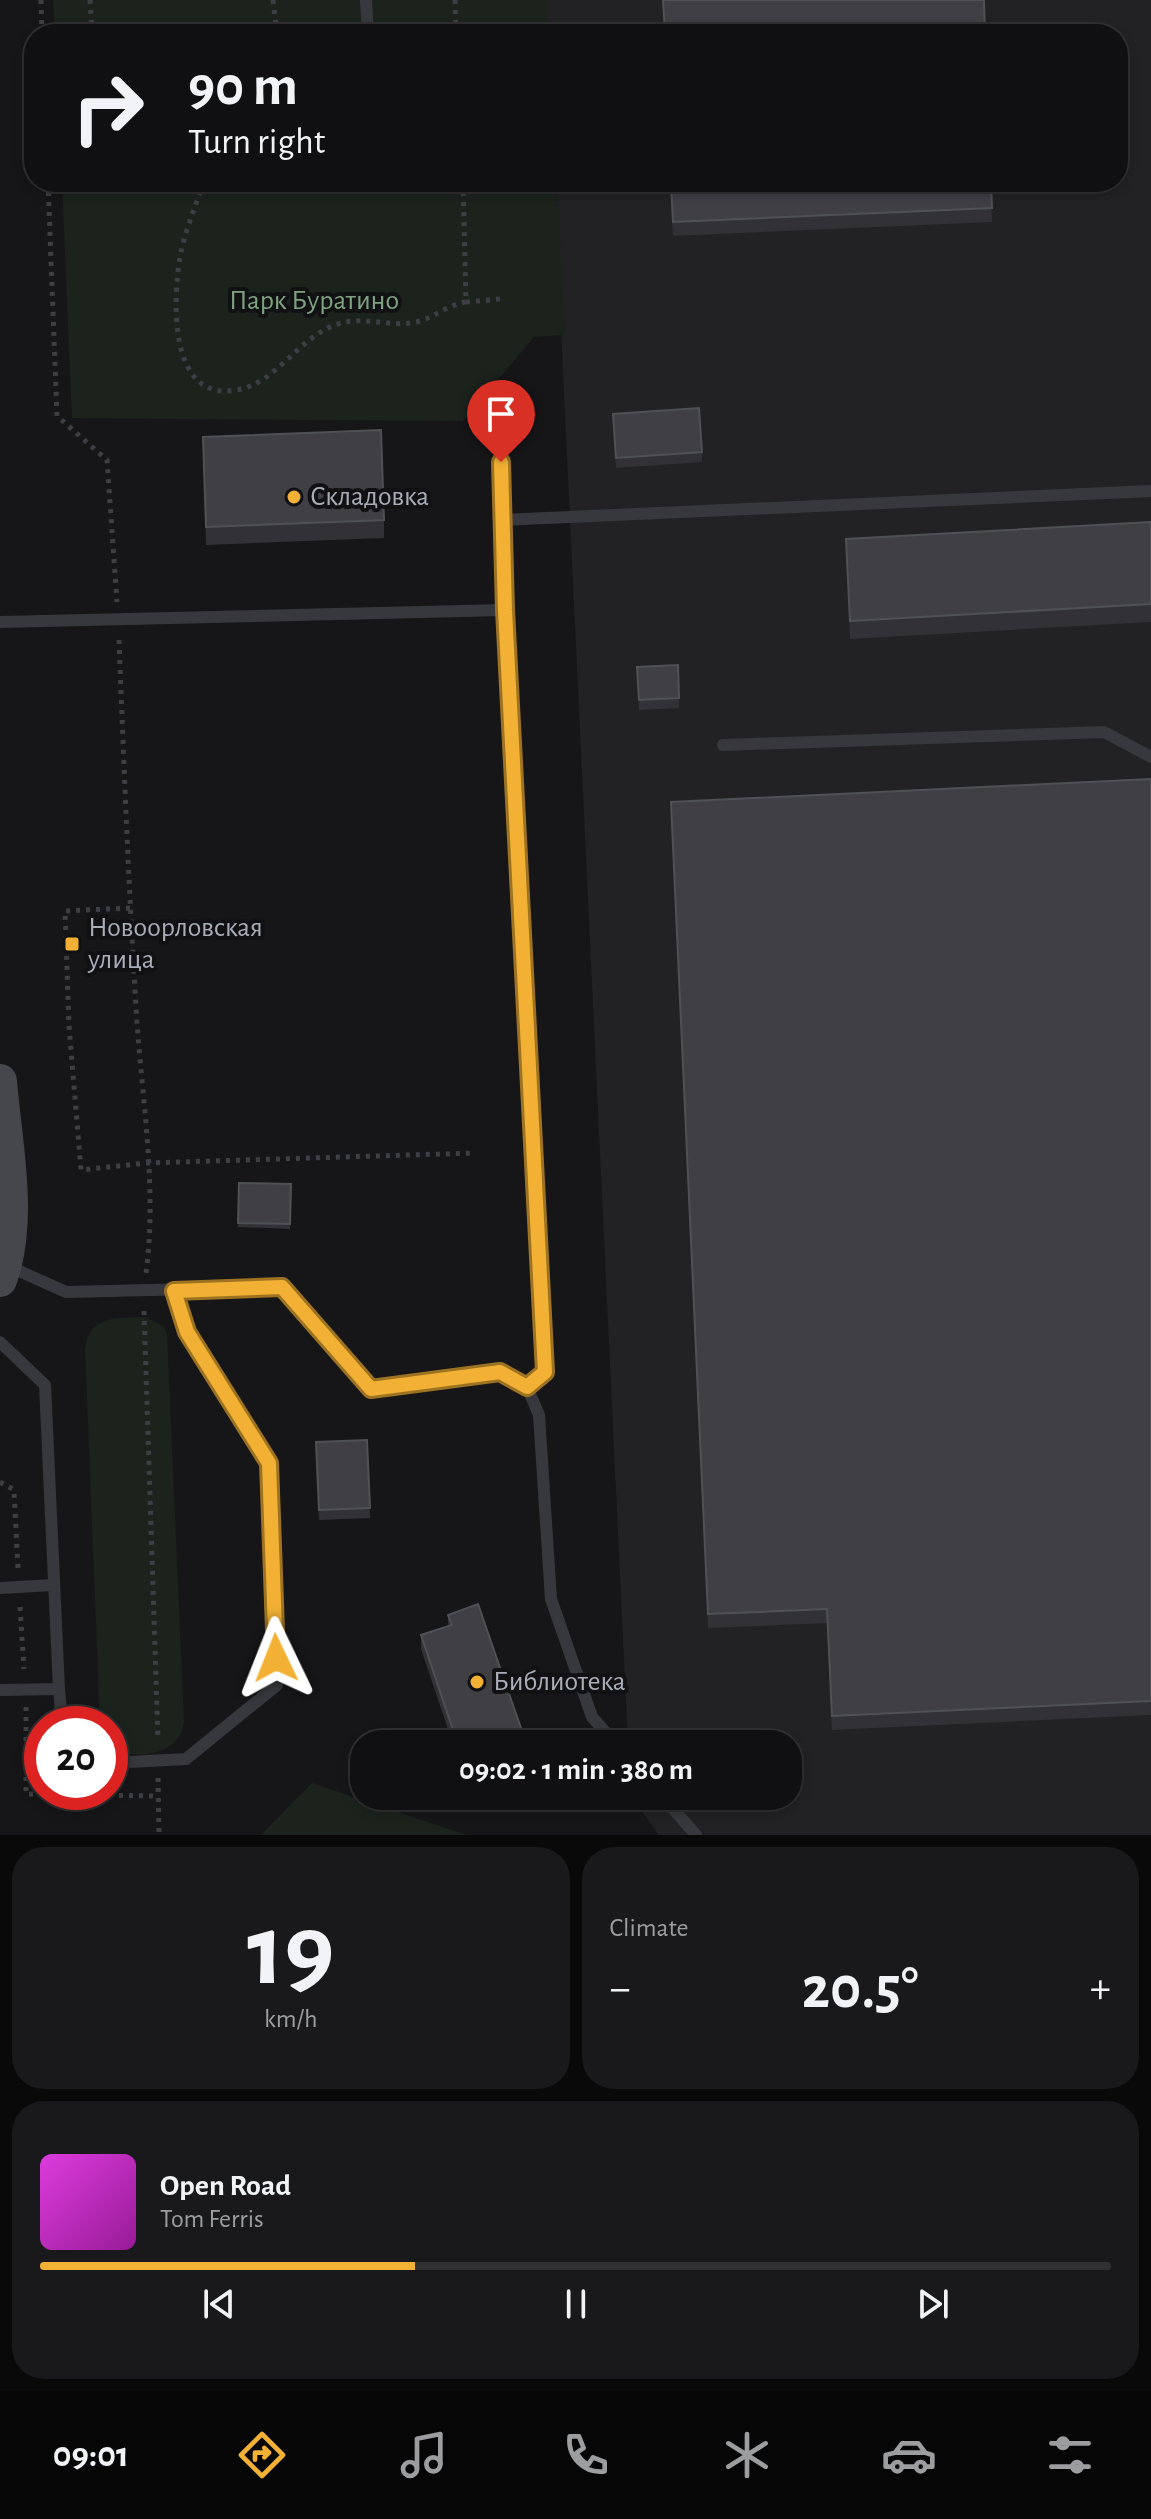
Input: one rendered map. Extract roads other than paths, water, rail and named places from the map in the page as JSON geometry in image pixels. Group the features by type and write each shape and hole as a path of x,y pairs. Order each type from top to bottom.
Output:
{"street":[{"path":"0,1081 9,1209 3,1272"}],"lane":[{"path":"366,0 367,24"},
{"path":"500,432 505,610 545,1372 527,1387"},
{"path":"502,520 1151,491"},
{"path":"0,622 505,610"},
{"path":"723,745 1104,732 1151,757"},
{"path":"3,1272 66,1292 282,1287 371,1389 500,1372 527,1387 539,1415 551,1599 592,1717 604,1730"},
{"path":"128,1763 186,1759 277,1685 269,1463 187,1332 174,1291"},
{"path":"0,1342 45,1385 60,1706"},
{"path":"0,1588 53,1585"},
{"path":"0,1690 59,1689"},
{"path":"674,1810 696,1835"}],"place":[{"name":"Складовка","path":"294,497"},
{"name":"Новоорловская улица","path":"72,944"},
{"name":"Библиотека","path":"477,1682"}],"park label":[{"name":"Парк Буратино","path":"314,301"}]}
